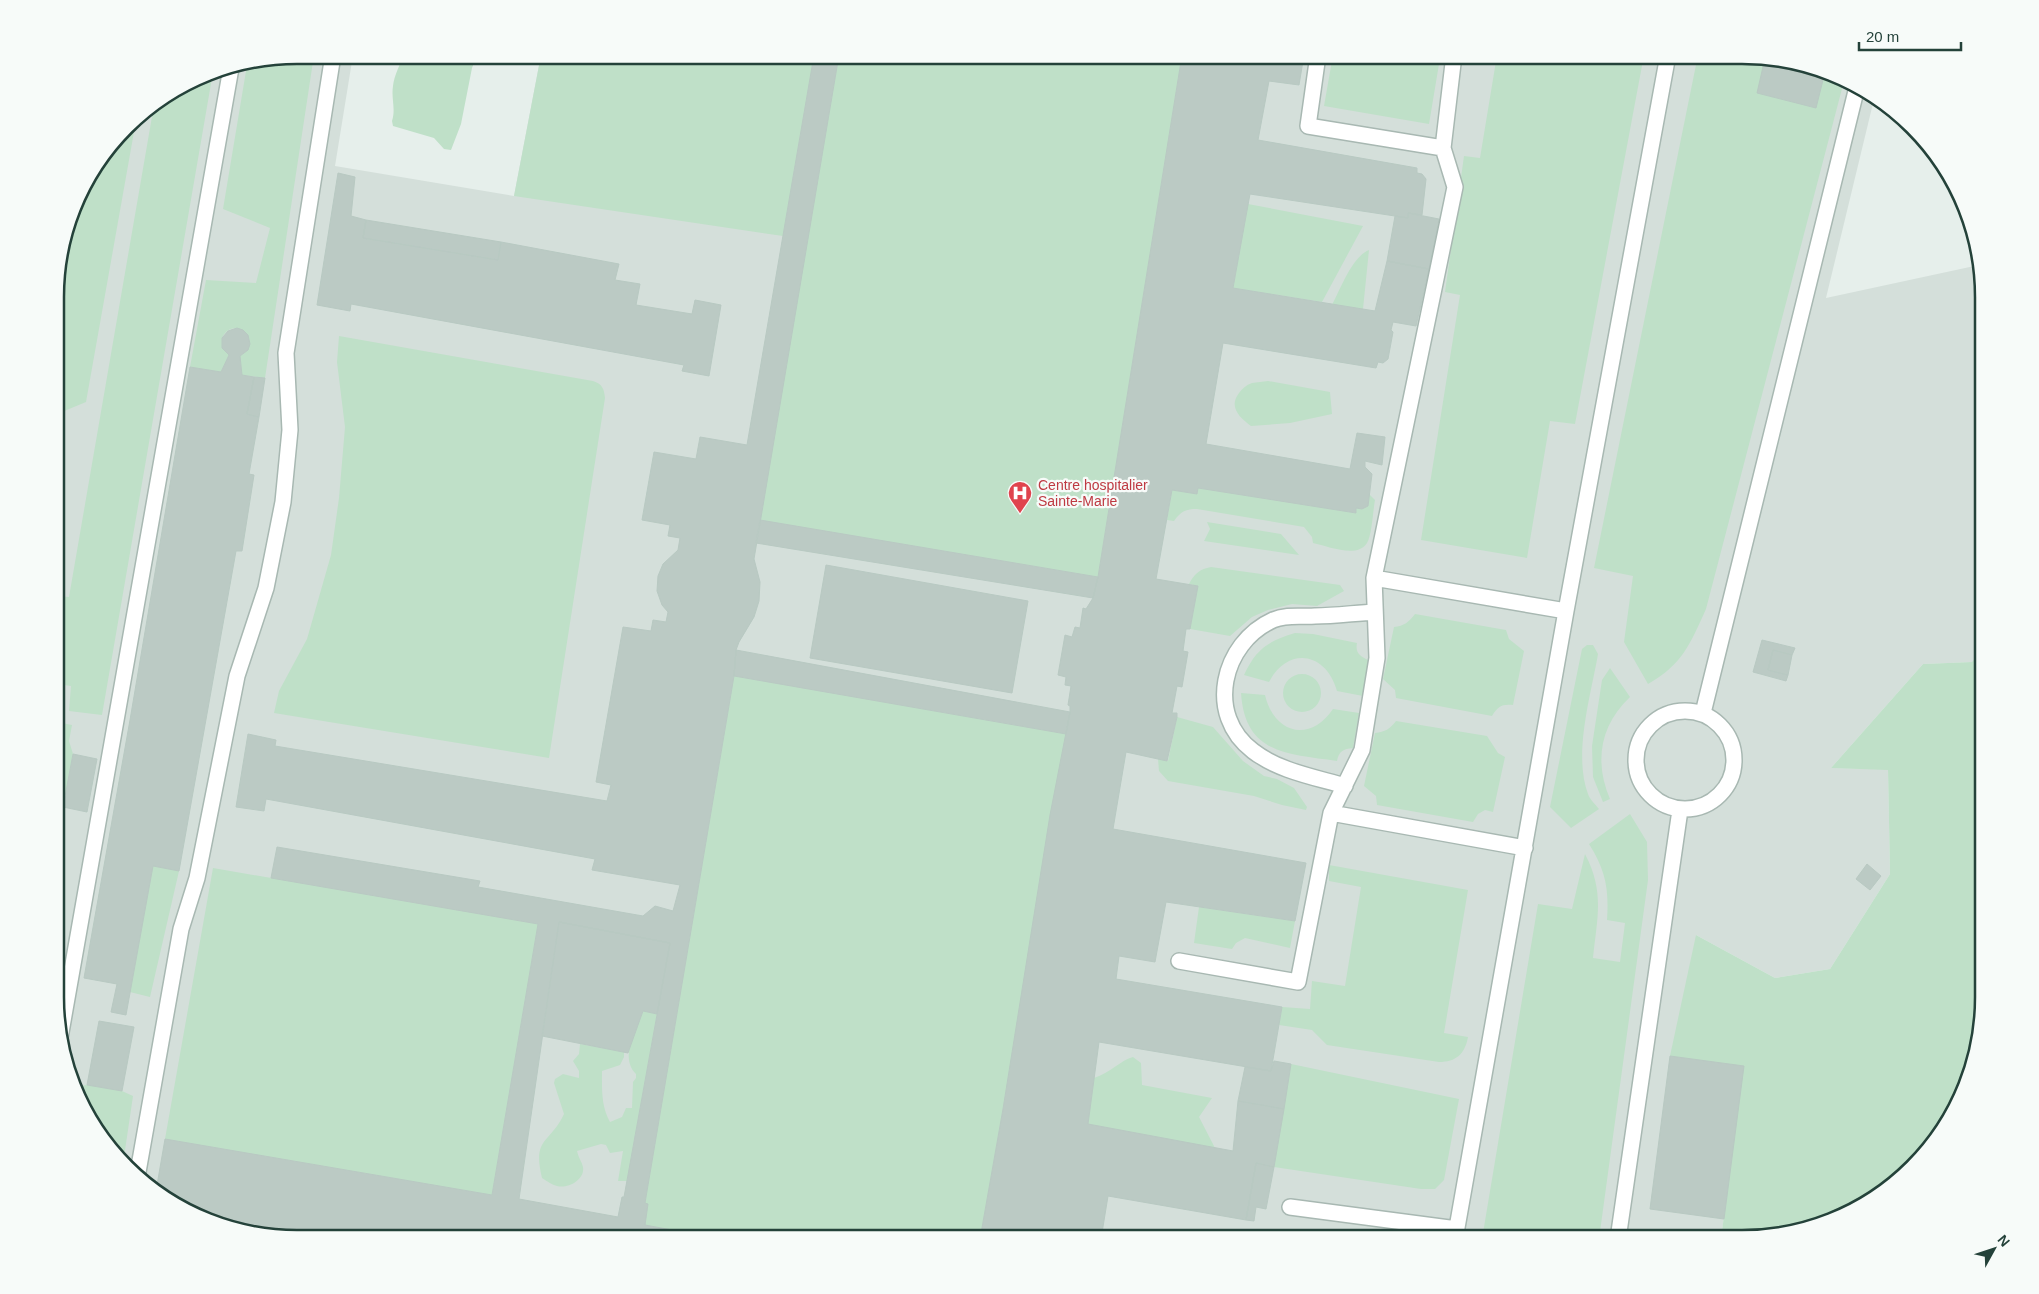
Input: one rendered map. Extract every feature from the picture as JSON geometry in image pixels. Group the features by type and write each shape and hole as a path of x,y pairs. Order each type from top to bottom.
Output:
{"lane":[{"path":"139,1168 181,929 196,878 237,676 266,588 283,502 290,430 286,353 332,64"},
{"path":"1317,64 1308,126 1442,148"},
{"path":"1179,961 1298,982 1331,813 1362,750 1377,658 1374,578 1455,187 1442,148 1453,64"},
{"path":"1457,1230 1566,611 1666,64"},
{"path":"64,1014 230,74"},
{"path":"1703,713 1855,93"},
{"path":"1374,578 1566,611"},
{"path":"1345,786 1298,773 1268,761 1252,750 1238,735 1229,718 1224,698 1226,678 1232,659 1243,642 1257,629 1275,619 1294,616 1375,612"},
{"path":"1679,710 1703,713 1726,731 1735,758 1728,785 1708,804 1680,810 1657,802 1641,784 1635,760 1641,737 1657,719 1679,710"},
{"path":"1619,1230 1680,810"},
{"path":"1331,813 1525,848"},
{"path":"1290,1208 1430,1230"}],"shaded area":[{"name":"Centre hospitalier Sainte-Marie","path":"282,64 352,64 335,166 514,196 539,64 1757,64 1787,68 1817,76 1845,88 1873,104 1826,298 1973,266 1975,282 1975,660 1973,662 1923,664 1831,768 1888,769 1890,874 1830,969 1775,978 1696,935 1744,1066 1722,1230 282,1230 252,1226 222,1218 180,1199 155,1182 132,1162 112,1139 95,1114 76,1072 68,1042 64,1012 64,378 68,378 95,180 112,155 132,132 167,103 194,88 222,76 252,68"}],"green space":[{"path":"282,64 313,64 265,378 242,375 240,356 247,350 249,344 245,332 240,329 233,328 227,331 222,338 222,348 229,355 221,372 190,367 206,280 256,283 270,228 223,209 246,70"},
{"path":"400,64 474,64 461,124 451,150 444,149 434,138 393,126 393,86"},
{"path":"539,64 812,64 783,236 514,196"},
{"path":"837,64 1181,64 1098,577 760,520"},
{"path":"1331,64 1439,64 1429,124 1324,106"},
{"path":"1496,64 1642,64 1575,424 1550,421 1527,558 1421,540 1460,295 1445,292 1464,156 1480,158"},
{"path":"1696,64 1757,64 1787,68 1817,76 1842,87 1706,609 1690,643 1678,661 1648,684 1624,642 1633,576 1594,568"},
{"path":"212,80 102,715 69,711 71,686 64,685 64,597 69,597 152,114 180,95"},
{"path":"134,130 86,402 64,411 64,282 68,252 76,222 95,180 112,155"},
{"path":"1248,204 1363,226 1322,302 1233,288"},
{"path":"1369,250 1363,309 1332,305 1352,266 1357,259"},
{"path":"339,336 593,381 603,389 605,398 549,758 274,713 279,691 307,639 331,555 339,498 345,427 337,362"},
{"path":"1268,381 1330,392 1332,414 1290,423 1251,426 1239,416 1235,407 1236,398 1241,390 1248,385"},
{"path":"1198,488 1356,513 1356,508 1362,509 1368,506 1369,494 1375,500 1369,539 1362,548 1349,551 1313,543 1312,537 1304,527 1197,509 1184,511 1174,521 1167,520 1172,490 1197,494"},
{"path":"1207,522 1281,534 1299,555 1204,541 1210,529"},
{"path":"1211,567 1340,585 1344,591 1317,606 1292,604 1268,610 1252,617 1230,636 1190,629 1198,586 1189,584 1198,572"},
{"path":"1415,614 1506,630 1509,639 1524,651 1513,705 1501,706 1492,716 1396,698 1395,690 1383,679 1394,627 1406,623"},
{"path":"1295,633 1313,634 1357,643 1359,654 1368,660 1363,696 1337,691 1332,678 1324,668 1306,658 1286,663 1277,670 1269,682 1244,675 1258,652 1264,647 1277,639"},
{"path":"1587,645 1593,645 1598,654 1585,724 1582,761 1588,794 1599,809 1571,828 1550,807 1582,649"},
{"path":"1975,659 1975,1012 1971,1042 1963,1072 1951,1100 1936,1127 1907,1162 1884,1182 1859,1199 1817,1218 1787,1226 1757,1230 1722,1230 1743,1066 1670,1056 1696,935 1775,978 1830,969 1890,874 1888,770 1831,768 1923,664 1972,662"},
{"path":"1610,668 1630,697 1620,708 1606,732 1601,758 1605,785 1610,799 1603,802 1593,777 1592,746 1602,680"},
{"path":"1302,674 1315,680 1321,693 1315,706 1302,712 1289,706 1283,693 1289,680"},
{"path":"734,676 1066,734 982,1230 672,1230 645,1225 648,1204 645,1203"},
{"path":"1241,693 1265,695 1276,718 1284,726 1294,729 1304,730 1314,727 1324,720 1333,709 1359,713 1353,748 1342,751 1337,761 1301,756 1272,747 1260,739 1251,728 1244,713"},
{"path":"1177,717 1213,727 1243,761 1264,776 1277,779 1294,788 1307,807 1306,810 1254,796 1168,781 1159,771 1158,759 1168,761"},
{"path":"1396,721 1487,736 1498,753 1505,757 1493,812 1485,810 1478,814 1473,822 1377,805 1376,796 1364,786 1375,733 1387,730"},
{"path":"64,723 72,725 69,741 73,754 64,801"},
{"path":"1630,814 1647,842 1648,880 1600,1230 1484,1230 1538,904 1572,909 1585,854 1595,881 1598,905 1593,958 1620,962 1625,923 1607,920 1607,889 1605,880 1589,844"},
{"path":"1329,865 1468,890 1444,1033 1468,1037 1465,1048 1455,1059 1439,1062 1327,1045 1312,1030 1279,1025 1282,1007 1310,1009 1312,981 1345,986 1361,887 1329,881"},
{"path":"153,866 179,871 150,997 130,992"},
{"path":"213,868 538,924 492,1195 165,1139"},
{"path":"1199,907 1295,921 1290,948 1245,938 1236,943 1232,949 1194,943"},
{"path":"643,1011 657,1014 627,1181 618,1181 623,1151 610,1153 606,1145 601,1144 577,1151 583,1167 579,1180 571,1185 561,1187 551,1184 542,1178 539,1155 544,1142 559,1124 564,1114 554,1083 555,1079 563,1074 579,1078 579,1071 573,1061 579,1054 580,1044 624,1052 620,1065 602,1071 603,1097 607,1116 610,1122 622,1117 626,1108 632,1108 633,1082 636,1074 631,1067 629,1051 633,1034"},
{"path":"1133,1057 1141,1063 1142,1085 1212,1098 1199,1117 1215,1148 1088,1124 1094,1078"},
{"path":"1291,1064 1459,1099 1444,1180 1435,1189 1421,1189 1274,1167"},
{"path":"82,1086 122,1091 133,1096 124,1154 103,1127"}],"building":[{"path":"812,64 837,64 754,559 760,582 759,601 754,617 736,650 734,676 645,1203 648,1204 645,1225 672,1230 282,1230 252,1226 222,1218 194,1206 167,1191 157,1184 165,1139 492,1195 538,924 271,878 277,847 480,881 478,887 643,916 655,906 673,911 680,885 592,870 595,859 266,799 264,811 236,807 248,734 276,740 275,746 607,801 611,785 596,782 623,627 651,631 653,620 666,622 668,612 662,605 657,591 658,576 663,564 678,550 680,538 668,536 670,525 642,520 654,452 696,459 700,437 747,445","holes":["559,922 670,943 624,1197 622,1197 618,1217 519,1199"]},
{"path":"1181,64 1302,64 1299,85 1269,81 1258,140 1417,168 1417,173 1422,174 1426,179 1422,215 1408,213 1408,218 1250,194 1233,288 1375,311 1387,261 1429,269 1416,326 1393,322 1388,359 1383,363 1378,362 1376,368 1223,343 1206,444 1350,469 1357,433 1385,437 1382,465 1365,461 1365,467 1372,474 1368,506 1362,509 1356,508 1356,513 1198,488 1197,494 1172,490 1156,579 1198,586 1190,629 1186,629 1183,651 1188,652 1182,687 1177,686 1172,713 1177,713 1177,717 1167,761 1126,752 1113,829 1306,863 1295,921 1166,902 1155,962 1119,956 1116,979 1282,1007 1271,1071 1099,1042 1088,1124 1233,1151 1238,1101 1284,1109 1274,1167 1256,1163 1246,1220 1108,1196 1102,1230 982,1230 1050,815 1070,712 1070,706 1068,705 1071,686 1065,685 1066,677 1058,675 1065,635 1072,637 1075,627 1080,628 1083,608 1086,609 1093,598 1098,577"},
{"path":"1763,65 1787,68 1823,79 1816,108 1757,93"},
{"path":"338,173 355,177 351,216 366,220 363,238 498,260 501,242 619,264 615,280 640,284 636,305 692,314 695,300 721,305 709,376 682,371 684,365 351,304 350,311 317,305"},
{"path":"1408,213 1439,219 1429,269 1387,261 1395,216 1408,218"},
{"path":"366,220 501,242 498,260 363,238"},
{"path":"237,328 243,330 248,335 250,344 248,350 240,356 242,375 254,377 247,414 259,417 249,474 254,475 242,551 236,551 179,871 153,866 126,1015 111,1012 117,984 84,978 190,367 221,372 229,355 222,348 222,338 228,331"},
{"path":"254,377 265,378 259,417 247,414"},
{"path":"760,520 1098,577 1093,598 756,543"},
{"path":"826,565 1028,601 1012,693 810,658"},
{"path":"1762,640 1795,648 1792,655 1773,650 1768,670 1788,675 1786,681 1753,672"},
{"path":"736,650 1070,712 1066,734 734,676"},
{"path":"1773,650 1792,655 1788,675 1768,670"},
{"path":"73,754 97,759 87,812 64,807"},
{"path":"1867,864 1881,876 1870,890 1856,879"},
{"path":"559,922 670,943 657,1014 643,1011 628,1053 542,1036"},
{"path":"99,1021 134,1027 122,1091 87,1085"},
{"path":"1670,1056 1744,1066 1724,1219 1650,1209"},
{"path":"1274,1061 1291,1064 1284,1109 1238,1101 1245,1067 1271,1071"},
{"path":"1256,1163 1274,1167 1266,1209 1256,1207 1254,1221 1246,1220"}],"place":[{"name":"Centre hospitalier Sainte-Marie","path":"1020,514"}]}
